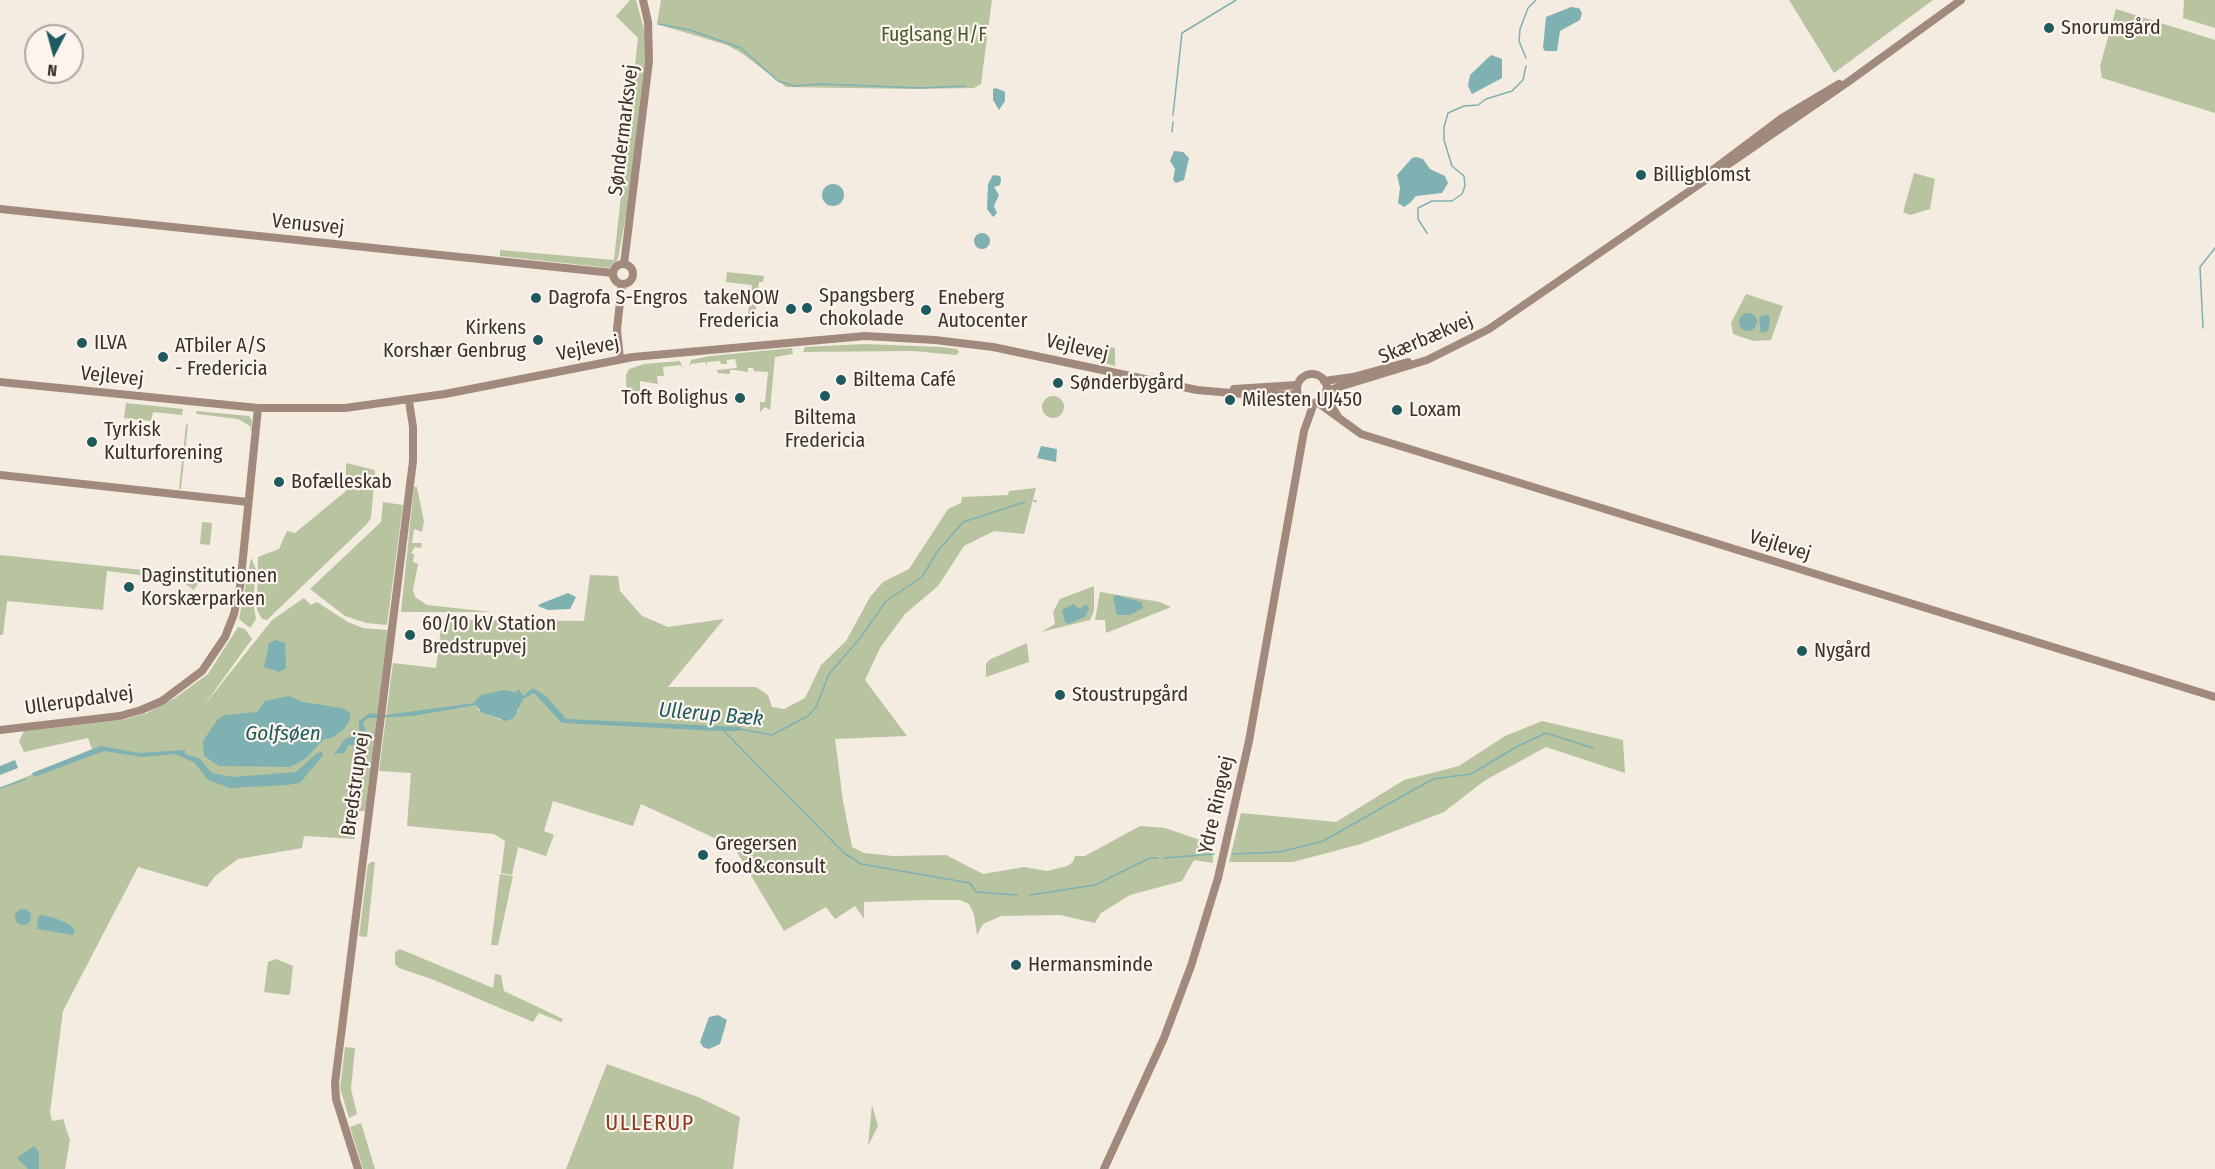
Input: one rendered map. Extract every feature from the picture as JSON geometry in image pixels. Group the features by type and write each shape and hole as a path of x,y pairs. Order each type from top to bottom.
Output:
{"street":[{"name":"Søndermarksvej","path":"624,264 649,61 648,22 643,0"},
{"name":"Skærbækvej","path":"1325,393 1427,360 1490,329 1961,0"},
{"name":"Venusvej","path":"0,209 613,273"},
{"path":"624,264 632,269 635,275 628,283 622,284 614,279 613,273 617,266 624,264"},
{"path":"620,359 618,323 622,284"},
{"name":"Skærbækvej","path":"1324,381 1374,372 1425,356 1477,331 1531,300"},
{"name":"Vejlevej","path":"0,382 258,408 345,408 409,400 620,359 840,338 889,337 993,347 1181,387 1299,393"},
{"path":"1310,374 1318,375 1324,381 1325,393 1315,403 1299,393 1302,378 1310,374"},
{"name":"Ydre Ringvej","path":"1299,393 1304,431"},
{"name":"Vejlevej","path":"1325,393 1339,419"},
{"name":"Bredstrupvej","path":"358,1169 336,1100 335,1083 413,461 413,427 409,400"},
{"name":"Vejlevej","path":"1315,403 1360,434 2215,697"},
{"name":"Ydre Ringvej","path":"1104,1169 1164,1038 1191,966 1218,878 1249,741 1304,431 1315,403"},
{"name":"Ullerupdalvej","path":"0,730 120,716 141,710 176,692 202,671 225,637 234,614 258,408"},
{"path":"0,475 248,502"}],"green space":[{"path":"630,0 636,0 645,33 646,51 627,210 618,259 609,268 500,256 500,250 614,260 638,38 616,16"},
{"name":"Fuglsang H/F","path":"661,0 992,0 981,84 974,88 912,89 786,87 743,54 727,45 657,24"},
{"path":"1789,0 1933,0 1834,73"},
{"path":"2184,0 2215,0 2215,28 2183,18"},
{"path":"2116,9 2215,40 2215,113 2102,78 2100,66"},
{"path":"1914,173 1935,179 1930,209 1910,215 1903,212"},
{"path":"727,272 764,276 763,282 759,282 755,314 748,314 752,285 726,282"},
{"path":"1746,294 1783,306 1771,340 1753,341 1733,334 1731,323"},
{"path":"864,344 941,347 957,349 959,352 956,355 913,351 803,352 805,347"},
{"path":"1111,347 1115,348 1115,366 1101,362"},
{"path":"792,348 793,354 775,357 770,410 765,407 760,412 760,402 765,402 768,372 748,368 748,372 730,370 730,374 718,373 717,370 737,368 735,359 727,360 727,364 721,364 720,361 707,362 707,366 705,362 691,364 689,368 691,360 710,356"},
{"path":"680,361 683,368 680,365 663,367 664,376 657,376 658,384 640,381 640,396 644,397 644,401 627,400 626,375 629,369 644,364"},
{"path":"1053,396 1061,399 1064,407 1061,415 1053,418 1045,415 1042,407 1045,399"},
{"path":"126,403 183,409 182,415 153,412 151,421 124,418"},
{"path":"196,411 249,416 252,420 251,432 250,426 238,419 197,414"},
{"path":"186,424 188,425 181,489 179,489"},
{"path":"346,463 375,470 371,518 267,620 262,619 257,610 258,557 279,549 287,531 295,533 346,491"},
{"path":"414,487 417,487 424,522 422,532 414,529 412,543 422,543 421,548 415,547 411,553 414,554 413,562 418,564 413,590 415,597 427,605 491,612 401,612"},
{"path":"1036,488 1024,534 994,531 964,546 938,586 905,614 880,648 865,680 907,736 835,739 852,847 864,853 893,856 946,855 983,874 1024,867 1047,871 1067,866 1073,862 1075,856 1085,856 1140,826 1165,828 1212,844 1213,863 1194,860 1182,881 1130,895 1101,913 1095,923 1060,915 1001,916 983,924 977,935 974,914 969,904 960,900 927,900 864,902 864,919 855,906 835,919 826,907 784,931 734,847 641,804 633,826 553,801 544,831 554,835 546,856 518,847 512,875 501,873 505,841 494,834 407,826 411,773 379,771 393,663 436,668 442,620 584,621 590,575 618,576 620,591 642,616 668,627 724,619 668,687 756,687 768,695 772,707 784,709 805,698 821,665 846,641 870,597 883,582 909,569 948,509 961,503 962,497 1008,495 1009,491","holes":["521,701 518,711 501,720 478,710 477,706"]},
{"path":"383,502 403,505 387,625 366,623 345,616 310,589 381,522"},
{"path":"202,522 212,523 210,545 200,544"},
{"path":"0,555 200,576 194,590 180,580 107,571 103,610 7,601 3,635 0,635"},
{"path":"251,558 256,569 253,602 256,619 250,628 239,619"},
{"path":"1094,586 1094,611 1090,620 1041,632 1055,624 1053,612 1060,599"},
{"path":"1100,592 1160,602 1171,607 1106,633 1105,620 1095,620"},
{"path":"304,598 311,605 317,602 348,622 363,628 388,630 365,811 358,811 355,839 304,836 302,848 238,859 215,876 207,887 138,867 63,1011 50,1112 52,1121 63,1119 70,1140 65,1169 0,1169 0,788 92,749 88,738 24,752 19,741 24,731 122,720 147,713 175,698 208,674 238,627 245,629 252,639 202,708 272,620"},
{"path":"1027,643 1029,662 986,677 986,664 989,660"},
{"path":"1542,721 1623,740 1625,773 1546,747 1484,781 1444,812 1361,844 1293,862 1229,862 1241,813 1336,822 1404,780 1459,766 1505,736"},
{"path":"375,862 367,937 359,936 368,864"},
{"path":"500,874 513,876 498,945 491,945"},
{"path":"400,949 493,988 495,974 501,975 504,991 563,1019 561,1022 539,1013 533,1022 434,980 399,968 395,964 395,952"},
{"path":"276,959 293,966 290,994 264,992 268,962"},
{"path":"345,1047 355,1048 351,1089 357,1114 349,1118 340,1088"},
{"path":"607,1064 698,1097 740,1117 733,1169 566,1169"},
{"path":"872,1105 878,1126 868,1146"},
{"path":"361,1123 375,1169 363,1169 350,1127"}],"water":[{"path":"1571,7 1579,8 1582,13 1580,20 1560,31 1557,51 1545,51 1543,48 1546,17"},
{"path":"1491,55 1502,59 1502,78 1472,94 1468,86 1470,75"},
{"path":"993,89 1005,92 1005,101 999,110 993,100"},
{"path":"1174,151 1183,152 1189,158 1184,180 1176,183 1173,180 1175,169 1170,161"},
{"path":"1412,158 1423,159 1430,169 1445,176 1448,183 1442,193 1416,196 1404,207 1398,203 1400,188 1397,175"},
{"path":"993,175 1000,176 1001,180 1000,185 994,187 999,195 994,206 997,213 993,217 987,209 988,184"},
{"path":"833,184 841,187 844,195 841,203 833,206 825,203 822,195 825,187"},
{"path":"982,233 988,235 990,241 988,247 982,249 976,247 974,241 976,235"},
{"path":"1748,313 1754,316 1757,322 1754,328 1748,331 1742,328 1739,322 1742,316"},
{"path":"1768,315 1770,320 1768,331 1761,333 1759,319 1761,316"},
{"path":"1041,446 1057,449 1056,462 1037,458"},
{"path":"568,593 576,597 570,609 548,610 538,606 540,604"},
{"path":"1116,595 1138,601 1142,603 1143,608 1130,615 1117,615 1113,598"},
{"path":"1073,604 1080,609 1086,604 1089,609 1085,617 1068,624 1065,622 1062,610"},
{"path":"276,640 285,643 286,668 279,672 264,667 269,643"},
{"path":"533,688 547,697 566,719 741,727 739,731 720,731 562,723 534,693 523,699 514,718 506,721 481,712 476,705 413,716 368,718 363,722 366,733 364,738 356,745 349,745 344,753 334,754 346,738 359,736 359,721 370,713 386,715 474,703 481,695 504,690 516,692 519,689 523,696"},
{"name":"Golfsøen","path":"288,696 303,702 342,708 350,713 350,719 345,728 332,738 324,739 305,759 290,767 219,766 204,756 203,741 218,719 225,715 257,712 265,701"},
{"path":"101,746 139,753 185,750 185,754 199,758 212,773 233,777 296,772 317,753 322,752 323,755 300,783 287,785 230,788 208,780 195,763 175,754 142,757 104,751 34,777 32,773"},
{"path":"15,760 18,768 0,775 0,766"},
{"path":"20,909 26,909 31,917 29,923 20,925 15,920 15,914"},
{"path":"41,915 70,925 75,930 73,935 37,929 38,917"},
{"path":"718,1015 727,1020 720,1044 709,1049 703,1047 700,1042 709,1017"},
{"path":"34,1146 39,1152 39,1169 28,1169 17,1158"}],"waterway":[{"path":"1173,115 1182,33 1236,0"},
{"path":"1526,58 1519,41 1520,29 1528,8 1536,0"},
{"path":"658,24 690,30 741,48 778,81 794,86 821,84 921,88 965,86"},
{"path":"1427,233 1418,219 1418,208 1432,201 1452,201 1462,194 1465,186 1464,176 1452,166 1444,140 1444,127 1448,113 1464,106 1478,105 1486,99 1512,91 1523,80 1526,66"},
{"path":"1172,132 1173,122"},
{"path":"2203,328 2200,267 2215,248"},
{"name":"Ullerup Bæk","path":"739,729 772,735 808,716 816,707 829,674 861,637 886,601 922,577 937,552 963,522 1025,502"},
{"path":"724,731 844,853 861,864 970,883 976,892 1017,895"},
{"path":"1233,854 1280,852 1323,841 1433,779 1471,774 1518,746 1546,733 1593,748"},
{"name":"Ullerup Bæk","path":"0,788 26,779"},
{"path":"1164,858 1214,854"},
{"path":"1030,895 1095,885 1150,858 1158,858"}],"place":[{"name":"Snorumgård","path":"2049,28"},
{"name":"Billigblomst","path":"1641,175"},
{"name":"Dagrofa S-Engros","path":"536,298"},
{"name":"Spangsberg chokolade","path":"807,308"},
{"name":"takeNOW Fredericia","path":"791,309"},
{"name":"Eneberg Autocenter","path":"926,310"},
{"name":"Kirkens Korshær Genbrug","path":"538,340"},
{"name":"ILVA","path":"82,343"},
{"name":"ATbiler A/S - Fredericia","path":"163,357"},
{"name":"Biltema Café","path":"841,380"},
{"name":"Sønderbygård","path":"1058,383"},
{"name":"Biltema Fredericia","path":"825,396"},
{"name":"Toft Bolighus","path":"740,398"},
{"name":"Milesten UJ450","path":"1230,400"},
{"name":"Loxam","path":"1397,410"},
{"name":"Tyrkisk Kulturforening","path":"92,442"},
{"name":"Bofælleskab","path":"279,482"},
{"name":"Daginstitutionen Korskærparken","path":"129,587"},
{"name":"60/10 kV Station Bredstrupvej","path":"410,635"},
{"name":"Nygård","path":"1802,651"},
{"name":"Stoustrupgård","path":"1060,695"},
{"name":"Gregersen food&consult","path":"703,855"},
{"name":"Hermansminde","path":"1016,965"}],"district":[{"name":"ULLERUP","path":"650,1124"}]}
